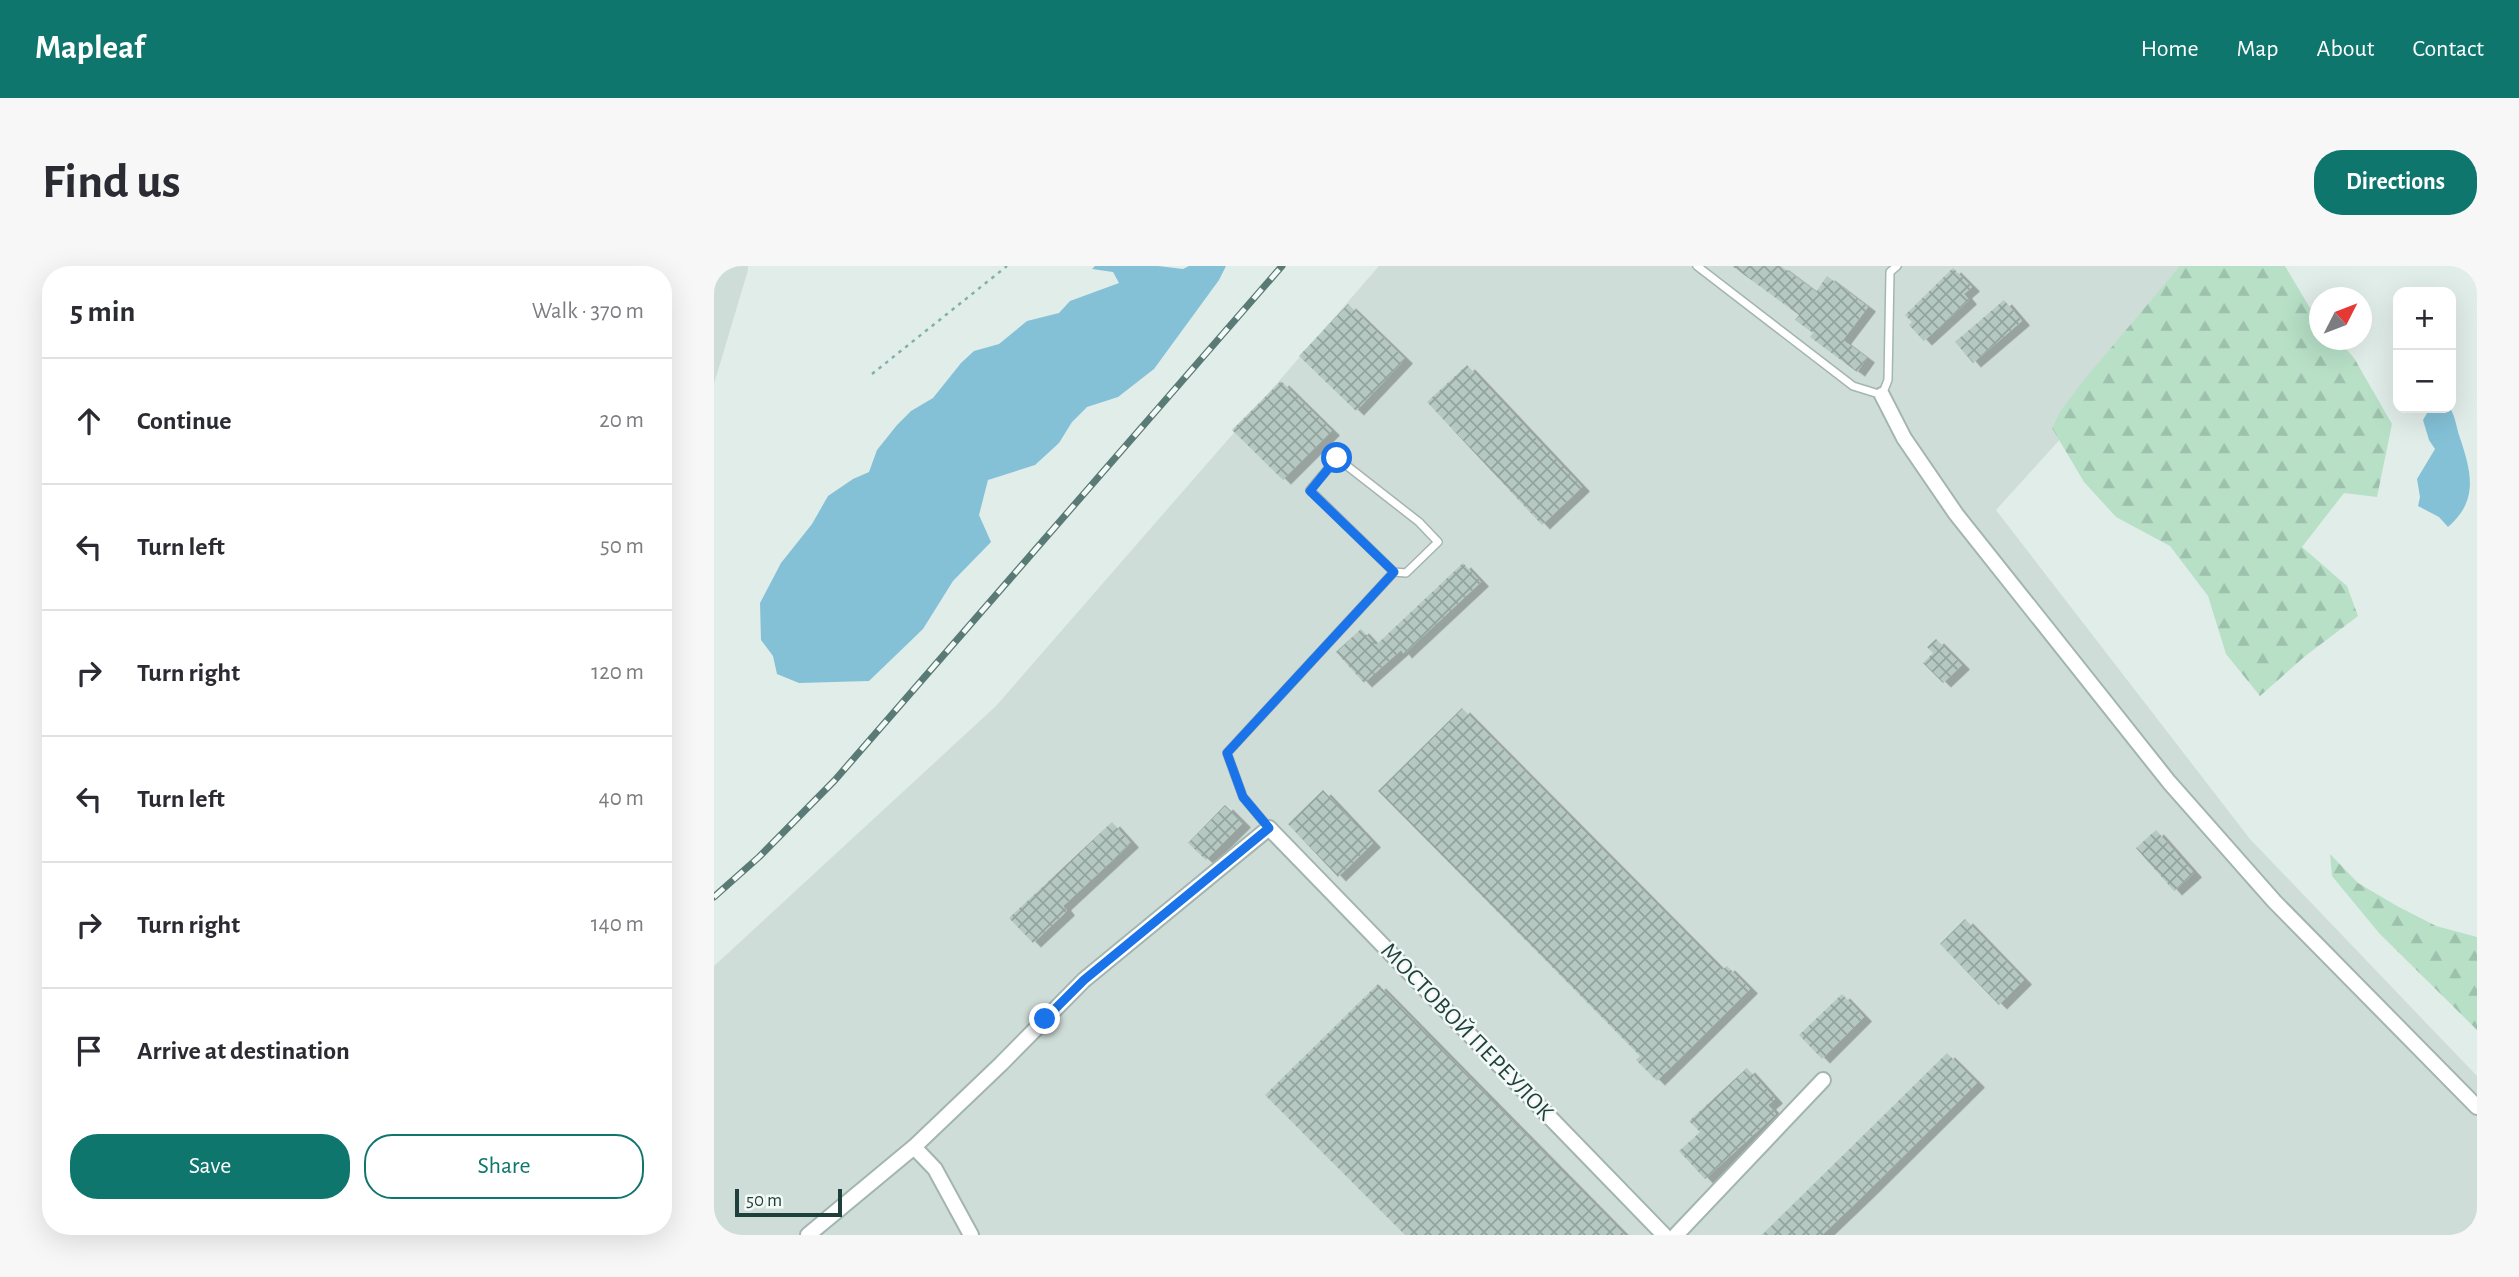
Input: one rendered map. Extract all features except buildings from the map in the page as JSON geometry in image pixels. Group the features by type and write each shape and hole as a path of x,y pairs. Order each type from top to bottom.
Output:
{"street":[{"path":"1882,395 1904,438 1956,514 2169,782 2274,901 2477,1107"},
{"path":"808,1235 914,1147 1084,980 1269,828"},
{"name":"МОСТОВОЙ ПЕРЕУЛОК","path":"1269,828 1664,1235"},
{"path":"1676,1235 1822,1080"},
{"path":"914,1147 935,1168 971,1235"}],"lane":[{"path":"1697,266 1853,386 1882,395 1888,380 1890,272 1897,266"},
{"path":"1337,458 1419,522 1438,542 1406,573 1394,572 1310,491 1337,458"},
{"path":"1269,828 1243,797 1227,753 1394,572"}],"path":[{"path":"872,374 1007,266"}],"shaded area":[{"path":"714,266 748,266 748,270 714,384"},
{"path":"1379,266 2217,266 1996,510 2250,839 2477,1076 2477,1235 714,1235 714,966 996,706"}],"green space":[{"path":"2180,266 2285,266 2309,306 2309,350 2347,350 2392,424 2377,497 2344,493 2302,547 2347,586 2358,616 2304,657 2260,696 2226,654 2208,596 2170,546 2116,517 2084,482 2052,428 2060,412"},
{"path":"2330,854 2358,883 2397,906 2436,926 2477,937 2477,1030 2379,933 2332,876"}],"water":[{"path":"1095,266 1158,266 1183,269 1189,266 1226,266 1219,280 1154,369 1118,397 1087,407 1072,422 1059,443 1035,465 988,480 979,515 991,542 953,581 923,629 869,681 799,683 777,674 773,656 761,640 760,603 781,563 812,524 828,496 869,472 877,450 897,425 911,411 933,398 974,351 999,344 1027,321 1059,313 1070,301 1119,283 1113,272 1092,269"},
{"path":"2427,413 2452,413 2468,464 2468,498 2464,508 2448,527 2439,517 2418,506 2420,497 2417,479 2435,449 2429,440 2423,420"}],"railway":[{"path":"714,897 759,857 835,780 1282,266"}],"route":[{"path":"1045,1019 1084,980 1269,828 1243,797 1227,753 1394,572 1310,491 1337,458"}]}
